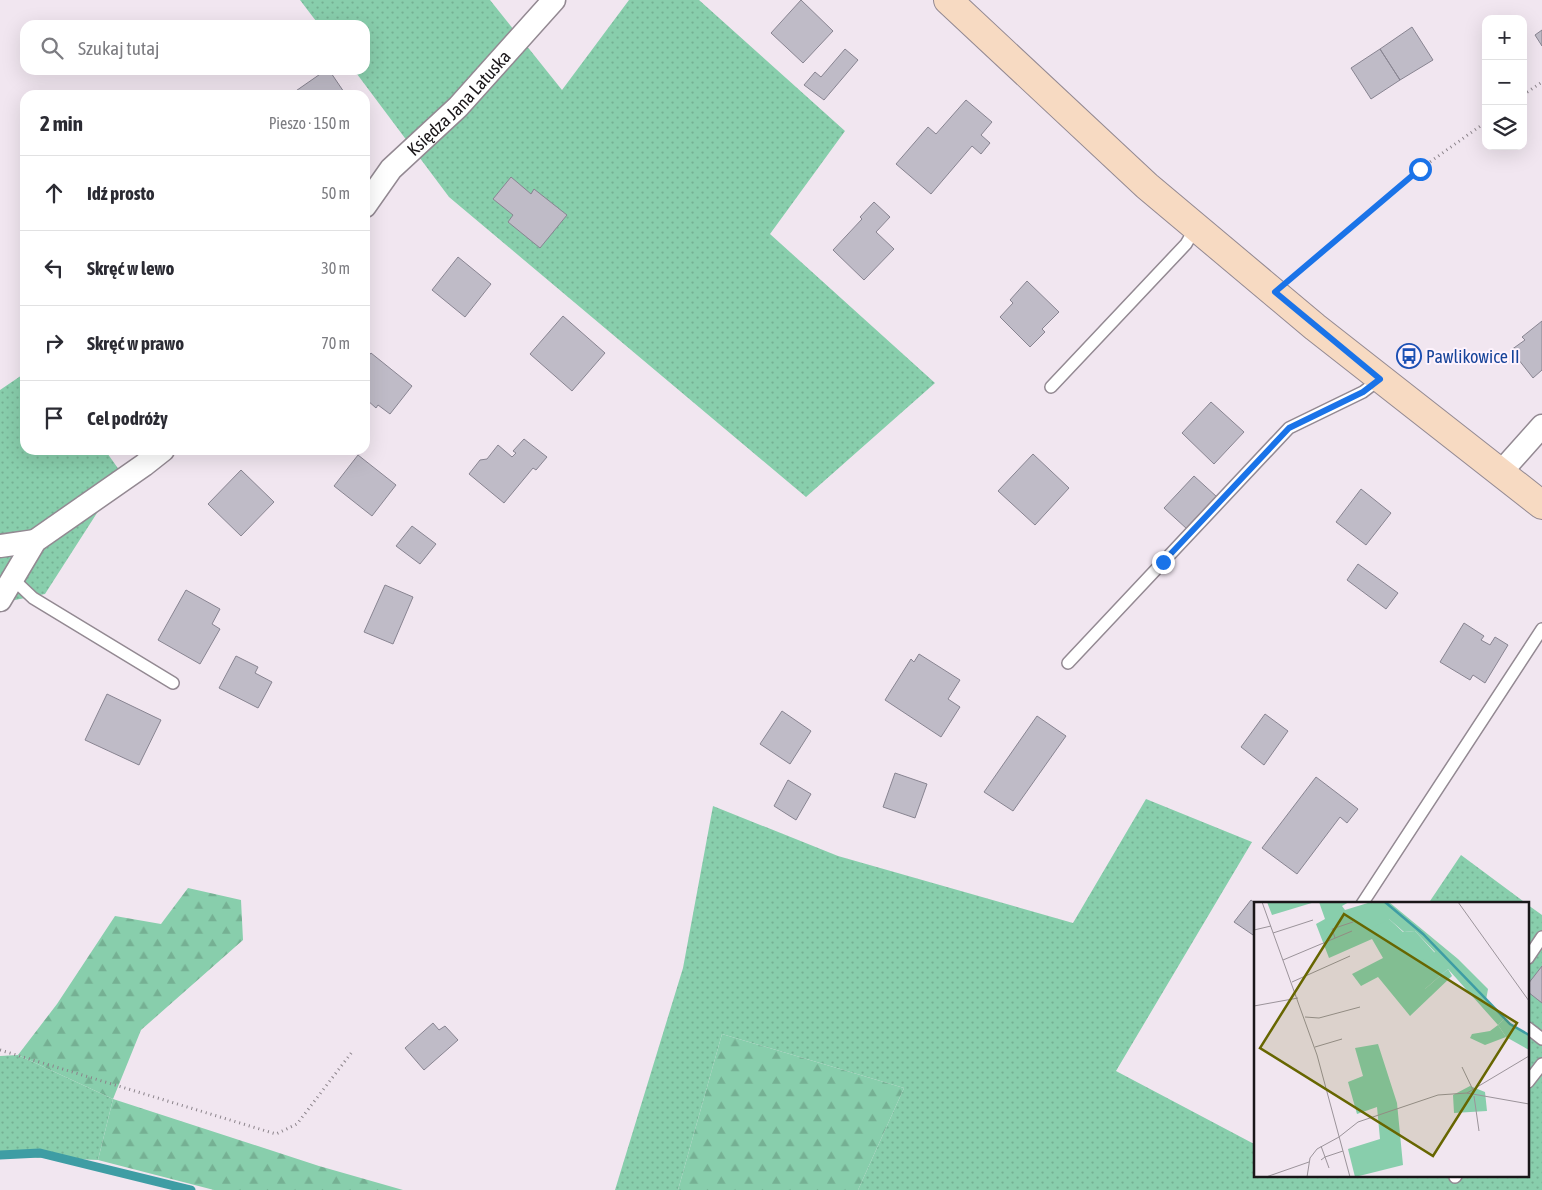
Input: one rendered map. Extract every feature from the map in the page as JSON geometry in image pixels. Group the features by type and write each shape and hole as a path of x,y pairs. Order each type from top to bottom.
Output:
{"main road":[{"path":"948,0 1147,186 1380,379 1542,505"}],"street":[{"name":"Księdza Jana Latuska","path":"370,199 391,169 458,106 554,0"},
{"path":"1500,473 1542,426"},
{"path":"0,600 35,541 156,455"},
{"path":"0,546 35,541"}],"lane":[{"path":"1051,387 1186,244 1196,227"},
{"path":"1068,663 1289,428 1363,392 1380,379"},
{"path":"13,579 33,598 173,683"},
{"path":"1363,902 1542,629"},
{"path":"1530,955 1542,937"},
{"path":"1530,1030 1542,1039"},
{"path":"1530,1079 1542,1064"}],"path":[{"path":"1527,92 1542,82"},
{"path":"1275,292 1420,169 1482,125"},
{"path":"0,1050 276,1134 297,1124 352,1052"}],"green space":[{"path":"300,0 490,0 562,90 629,0 699,0 845,131 770,234 935,383 806,497 449,197 358,75 370,75 370,20 315,20"},
{"path":"20,376 20,455 109,455 122,474 45,594 0,603 0,390"},
{"path":"1146,799 1252,842 1116,1071 1254,1144 1254,1178 1530,1178 1530,906 1542,915 1542,1190 858,1190 904,1088 722,1034 678,1190 615,1190 683,968 713,806 838,856 1073,923"},
{"path":"1461,855 1524,902 1429,902"},
{"path":"188,888 241,900 243,940 141,1030 113,1099 18,1055 57,1004 115,916 161,924"},
{"path":"722,1034 904,1088 858,1190 678,1190"},
{"path":"18,1055 113,1099 98,1160 0,1156 0,1056"},
{"path":"113,1099 319,1166 403,1190 214,1190 98,1160"}],"building":[{"path":"801,0 833,31 803,63 771,33"},
{"path":"1412,27 1433,60 1400,80 1380,49"},
{"path":"1542,30 1542,46 1535,35"},
{"path":"845,49 858,60 824,100 804,85 815,72 821,77"},
{"path":"1380,49 1400,80 1371,99 1351,68"},
{"path":"319,75 332,75 343,90 297,90"},
{"path":"966,100 992,122 981,135 990,143 981,154 972,146 931,194 896,164 928,127 936,134"},
{"path":"511,177 531,194 534,189 567,215 540,248 508,222 513,215 493,199"},
{"path":"874,202 890,217 876,232 894,249 864,280 833,250 862,219 860,217"},
{"path":"458,257 491,284 465,317 432,290"},
{"path":"1027,281 1059,312 1042,329 1045,332 1030,347 1000,317 1013,303 1010,300"},
{"path":"563,316 605,353 572,391 530,354"},
{"path":"1542,321 1542,370 1533,378 1511,350 1525,340 1522,337"},
{"path":"371,353 412,386 390,414 378,405 376,408 370,403"},
{"path":"1211,402 1244,432 1214,464 1182,433"},
{"path":"524,439 547,457 536,470 533,468 504,503 469,474 480,460 487,459 498,445 512,457 516,453 513,451"},
{"path":"1033,454 1069,488 1035,525 998,491"},
{"path":"358,455 396,485 372,516 334,486"},
{"path":"241,470 274,502 241,536 208,504"},
{"path":"1194,476 1217,497 1187,529 1164,508"},
{"path":"1361,489 1391,513 1366,545 1336,522"},
{"path":"412,526 436,544 420,564 396,546"},
{"path":"1358,564 1398,593 1386,609 1347,580"},
{"path":"385,585 413,597 393,644 364,632"},
{"path":"186,590 220,609 212,624 220,629 200,664 158,640"},
{"path":"1464,623 1484,636 1481,640 1490,645 1495,637 1508,645 1485,683 1473,675 1470,680 1440,662"},
{"path":"919,654 960,680 948,699 960,707 941,737 885,700 911,659 914,662"},
{"path":"236,656 258,667 255,673 272,682 258,708 219,688"},
{"path":"107,694 161,720 139,765 85,740"},
{"path":"782,711 811,731 790,764 760,744"},
{"path":"1265,714 1288,731 1264,765 1241,747"},
{"path":"1037,716 1066,736 1013,811 984,792"},
{"path":"895,773 927,784 915,818 883,807"},
{"path":"1316,777 1358,809 1347,823 1340,817 1297,874 1262,848"},
{"path":"788,780 811,794 796,820 774,806"},
{"path":"1251,900 1254,902 1254,936 1234,922"},
{"path":"1542,966 1542,1003 1530,994 1530,981"},
{"path":"433,1023 439,1030 445,1026 458,1040 424,1070 405,1048"}],"waterway":[{"path":"0,1155 40,1153 191,1190"}],"place":[{"name":"Pawlikowice II","path":"1409,356"}],"route":[{"path":"1163,562 1289,428 1363,392 1380,379 1275,292 1420,169"}]}
